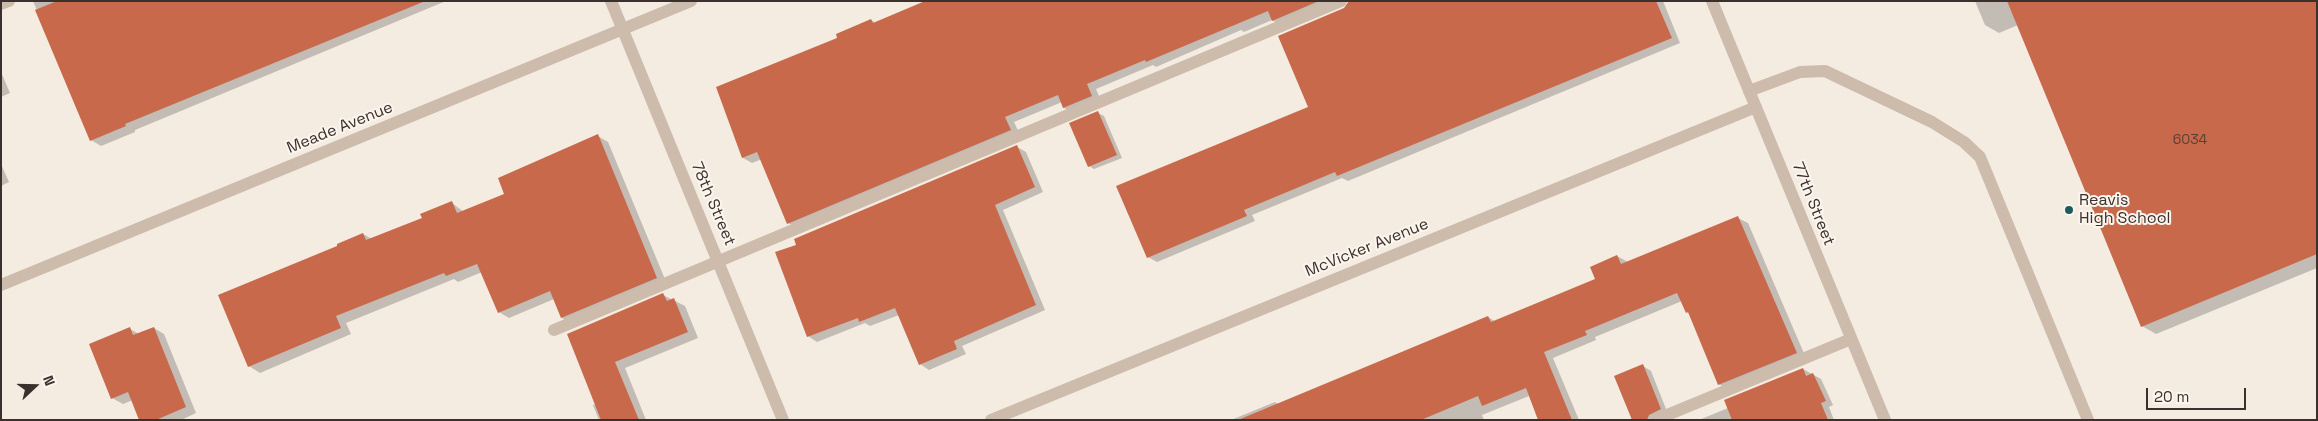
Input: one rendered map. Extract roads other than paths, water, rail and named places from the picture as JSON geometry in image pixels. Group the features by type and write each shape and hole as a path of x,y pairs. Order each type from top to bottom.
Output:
{"street":[{"path":"1,4 9,1"},
{"name":"78th Street","path":"611,1 783,420"},
{"name":"Meade Avenue","path":"1,285 691,1"},
{"path":"554,330 1341,1"},
{"name":"77th Street","path":"1712,1 1885,420"},
{"path":"1749,91 1800,72 1825,71 1932,122 1964,142 1980,157 2088,420"},
{"name":"McVicker Avenue","path":"991,420 1756,106"},
{"path":"1655,420 1851,339"}],"place":[{"name":"Reavis High School","path":"2069,210"}]}
